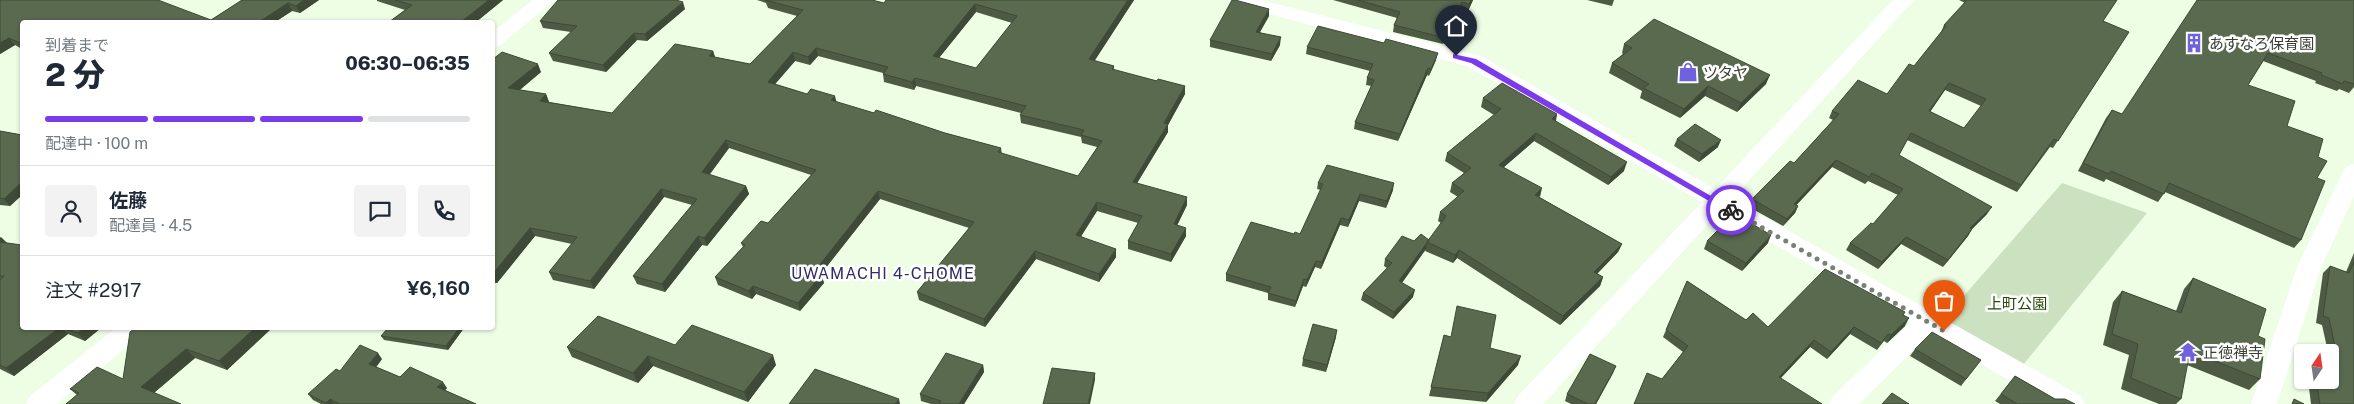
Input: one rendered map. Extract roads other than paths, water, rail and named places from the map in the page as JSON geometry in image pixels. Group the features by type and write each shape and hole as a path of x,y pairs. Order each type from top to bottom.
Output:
{"street":[{"path":"495,40 545,0"},
{"path":"1238,0 1474,61 1715,201 2072,404"},
{"path":"1527,404 1904,0"},
{"path":"2264,404 2309,267 2354,172"},
{"path":"1842,404 1928,321"},
{"path":"39,404 131,330"}],"place":[{"name":"あすなろ保育園","path":"2194,43"},
{"name":"ツタヤ","path":"1688,72"},
{"name":"正徳禅寺","path":"2188,352"}],"district":[{"name":"UWAMACHI 4-CHOME","path":"883,273"}],"park label":[{"name":"上町公園","path":"2017,303"}]}
